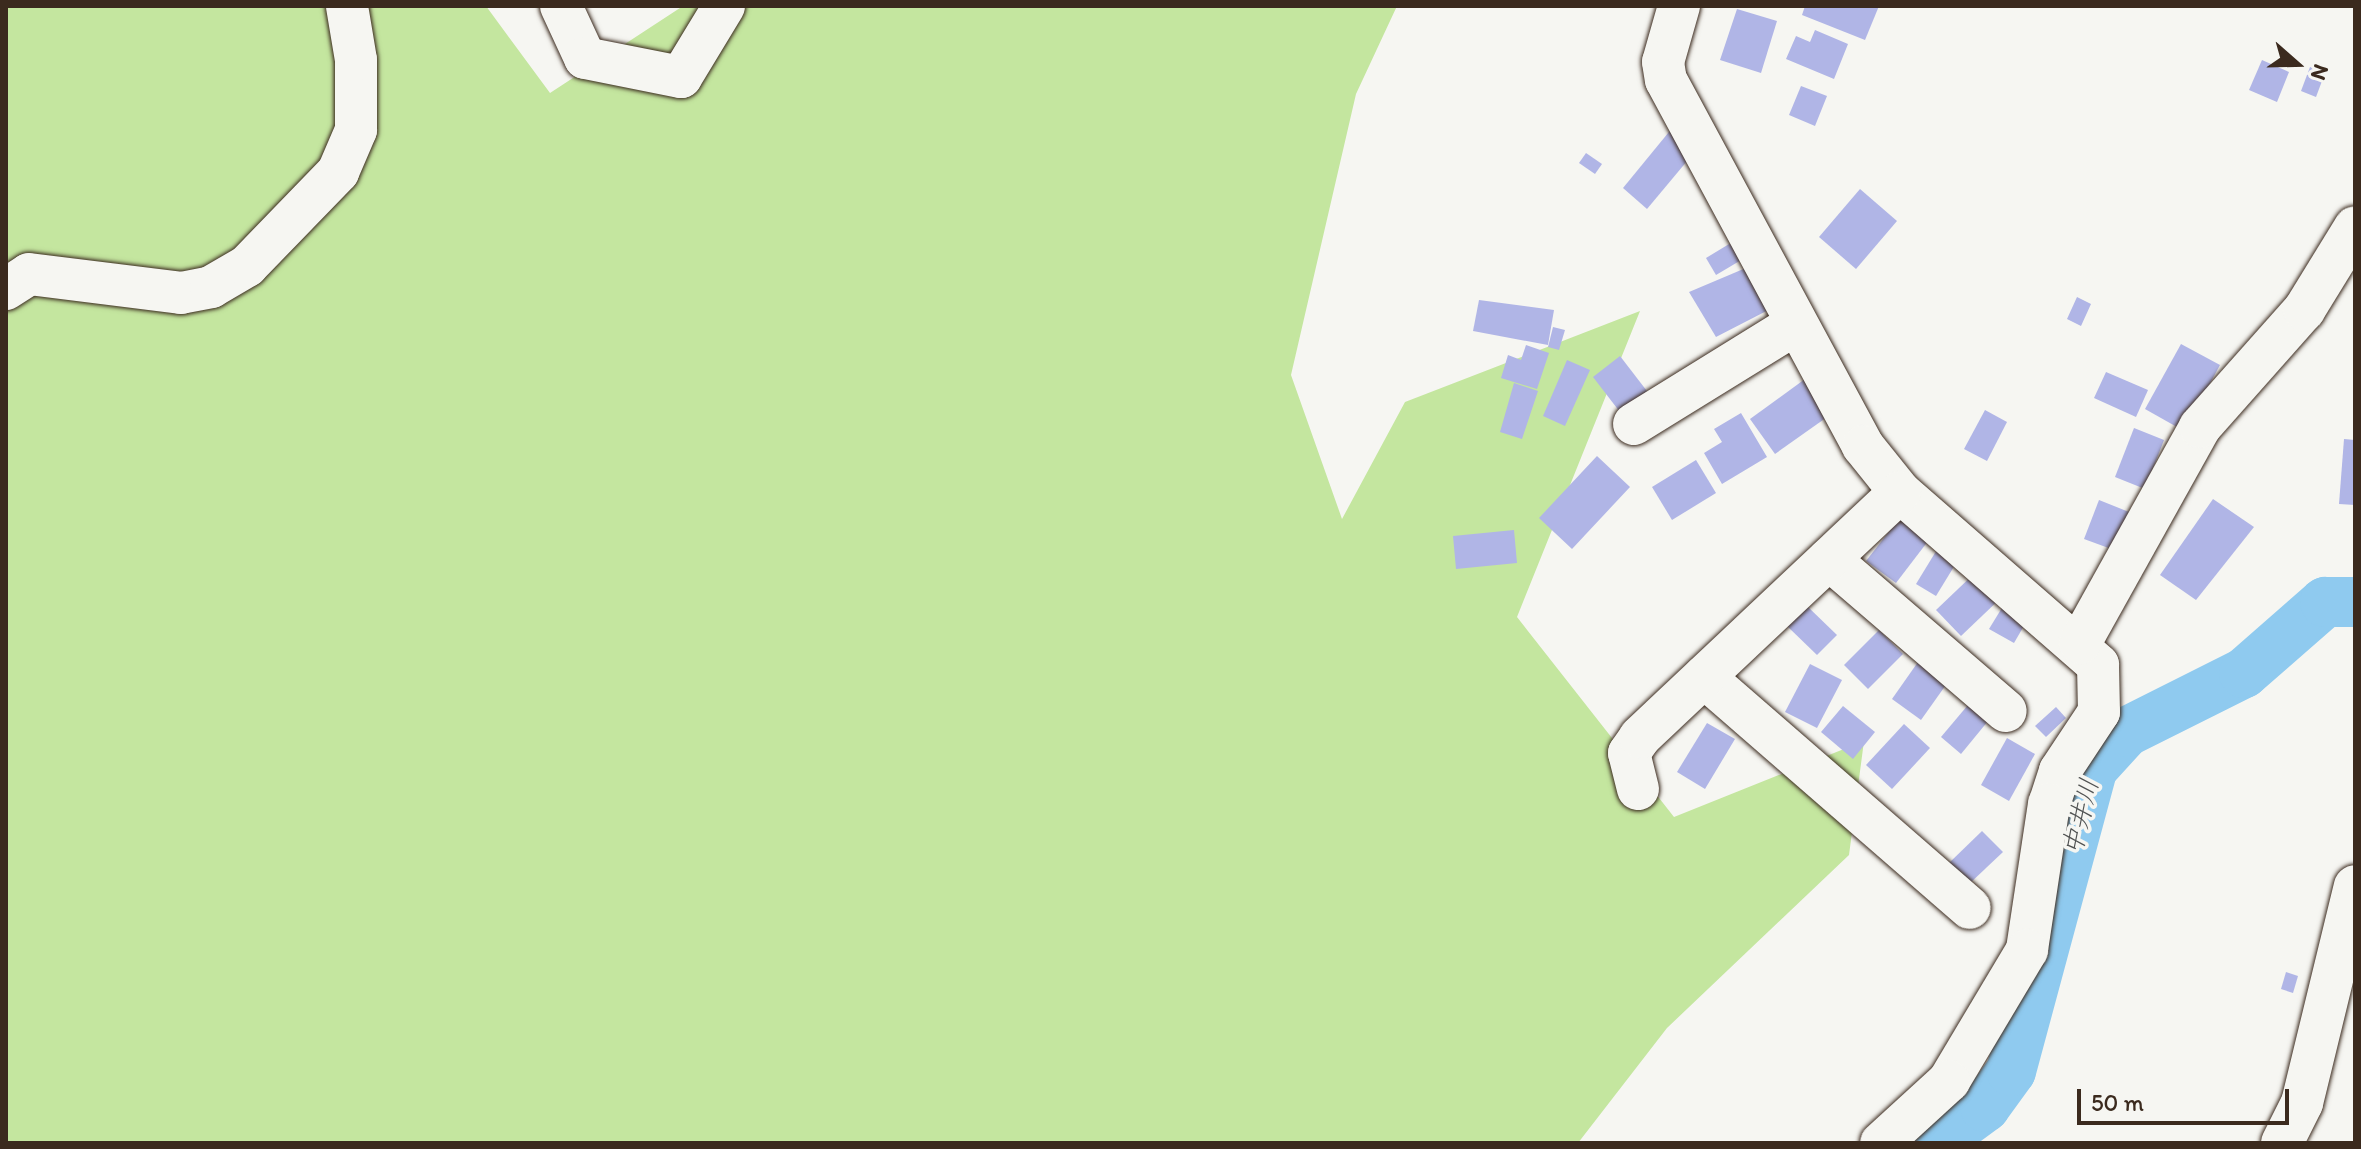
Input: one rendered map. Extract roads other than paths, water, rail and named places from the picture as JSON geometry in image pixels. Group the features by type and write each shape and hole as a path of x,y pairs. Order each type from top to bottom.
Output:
{"street":[{"path":"6,289 29,274 181,293 211,287 247,266 338,172 356,130 347,6"},
{"path":"561,6 585,58 681,77 724,6"},
{"path":"1679,6 1663,62 1666,80 1863,446 1900,492 2080,643 2098,665 2099,712 2060,771 2049,804 2027,950 1949,1081 1881,1143"},
{"path":"2080,643 2200,427 2304,310 2355,227"},
{"path":"1634,424 1796,324"},
{"path":"1638,789 1629,753 1704,677 1900,492"},
{"path":"1829,559 2006,711"},
{"path":"1704,677 1970,908"},
{"path":"2282,1143 2302,1103 2355,886"}],"waterway":[{"name":"中井川","path":"1936,1143 1985,1107 2011,1071 2093,768 2126,732 2244,673 2325,602 2355,602"}]}
